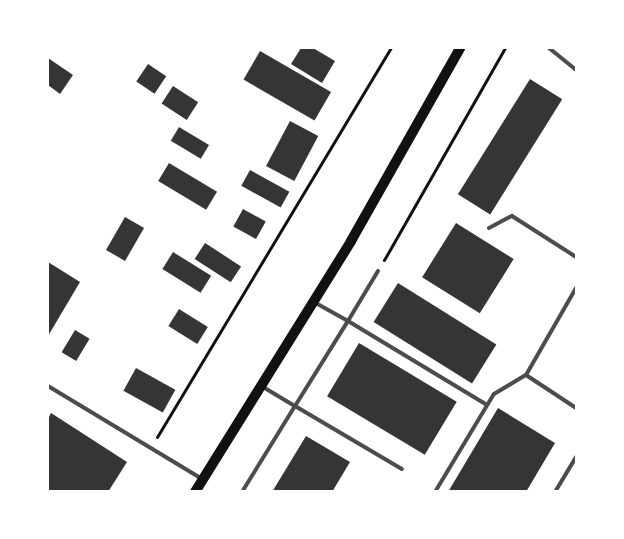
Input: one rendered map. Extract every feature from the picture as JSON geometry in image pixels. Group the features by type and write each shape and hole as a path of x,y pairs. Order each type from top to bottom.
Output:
{"main road":[{"path":"195,492 351,241 460,48"}],"lane":[{"path":"549,48 576,70"},
{"path":"489,228 512,216 576,256"},
{"path":"242,492 378,271"},
{"path":"435,492 494,394 526,375 576,288"},
{"path":"313,301 487,405"},
{"path":"526,375 576,408"},
{"path":"48,386 202,480"},
{"path":"261,386 402,469"},
{"path":"555,492 576,457"}],"path":[{"path":"150,448 391,48"},
{"path":"378,271 505,48"}],"building":[{"path":"301,48 313,48 335,61 322,83 291,64"},
{"path":"260,51 331,92 315,121 244,80"},
{"path":"48,58 73,75 60,94 48,85"},
{"path":"148,64 166,76 154,94 136,81"},
{"path":"530,79 562,99 490,214 458,194"},
{"path":"173,86 198,102 187,120 162,104"},
{"path":"290,121 318,136 294,181 266,166"},
{"path":"179,127 209,145 201,159 171,141"},
{"path":"169,163 217,192 206,210 158,181"},
{"path":"250,170 289,192 281,208 241,186"},
{"path":"243,209 266,222 256,239 233,226"},
{"path":"125,217 144,228 125,261 106,250"},
{"path":"456,223 514,259 480,313 422,277"},
{"path":"205,243 241,266 231,282 195,259"},
{"path":"173,252 211,276 201,293 162,269"},
{"path":"48,262 80,282 48,336"},
{"path":"398,283 496,344 472,383 374,322"},
{"path":"179,309 208,327 197,344 168,326"},
{"path":"75,330 90,339 76,361 62,352"},
{"path":"359,343 457,402 425,455 327,396"},
{"path":"136,368 175,390 163,413 123,391"},
{"path":"498,408 555,443 526,492 448,492"},
{"path":"51,413 127,462 108,492 48,492 48,419"},
{"path":"306,436 350,462 332,492 272,492"}]}
